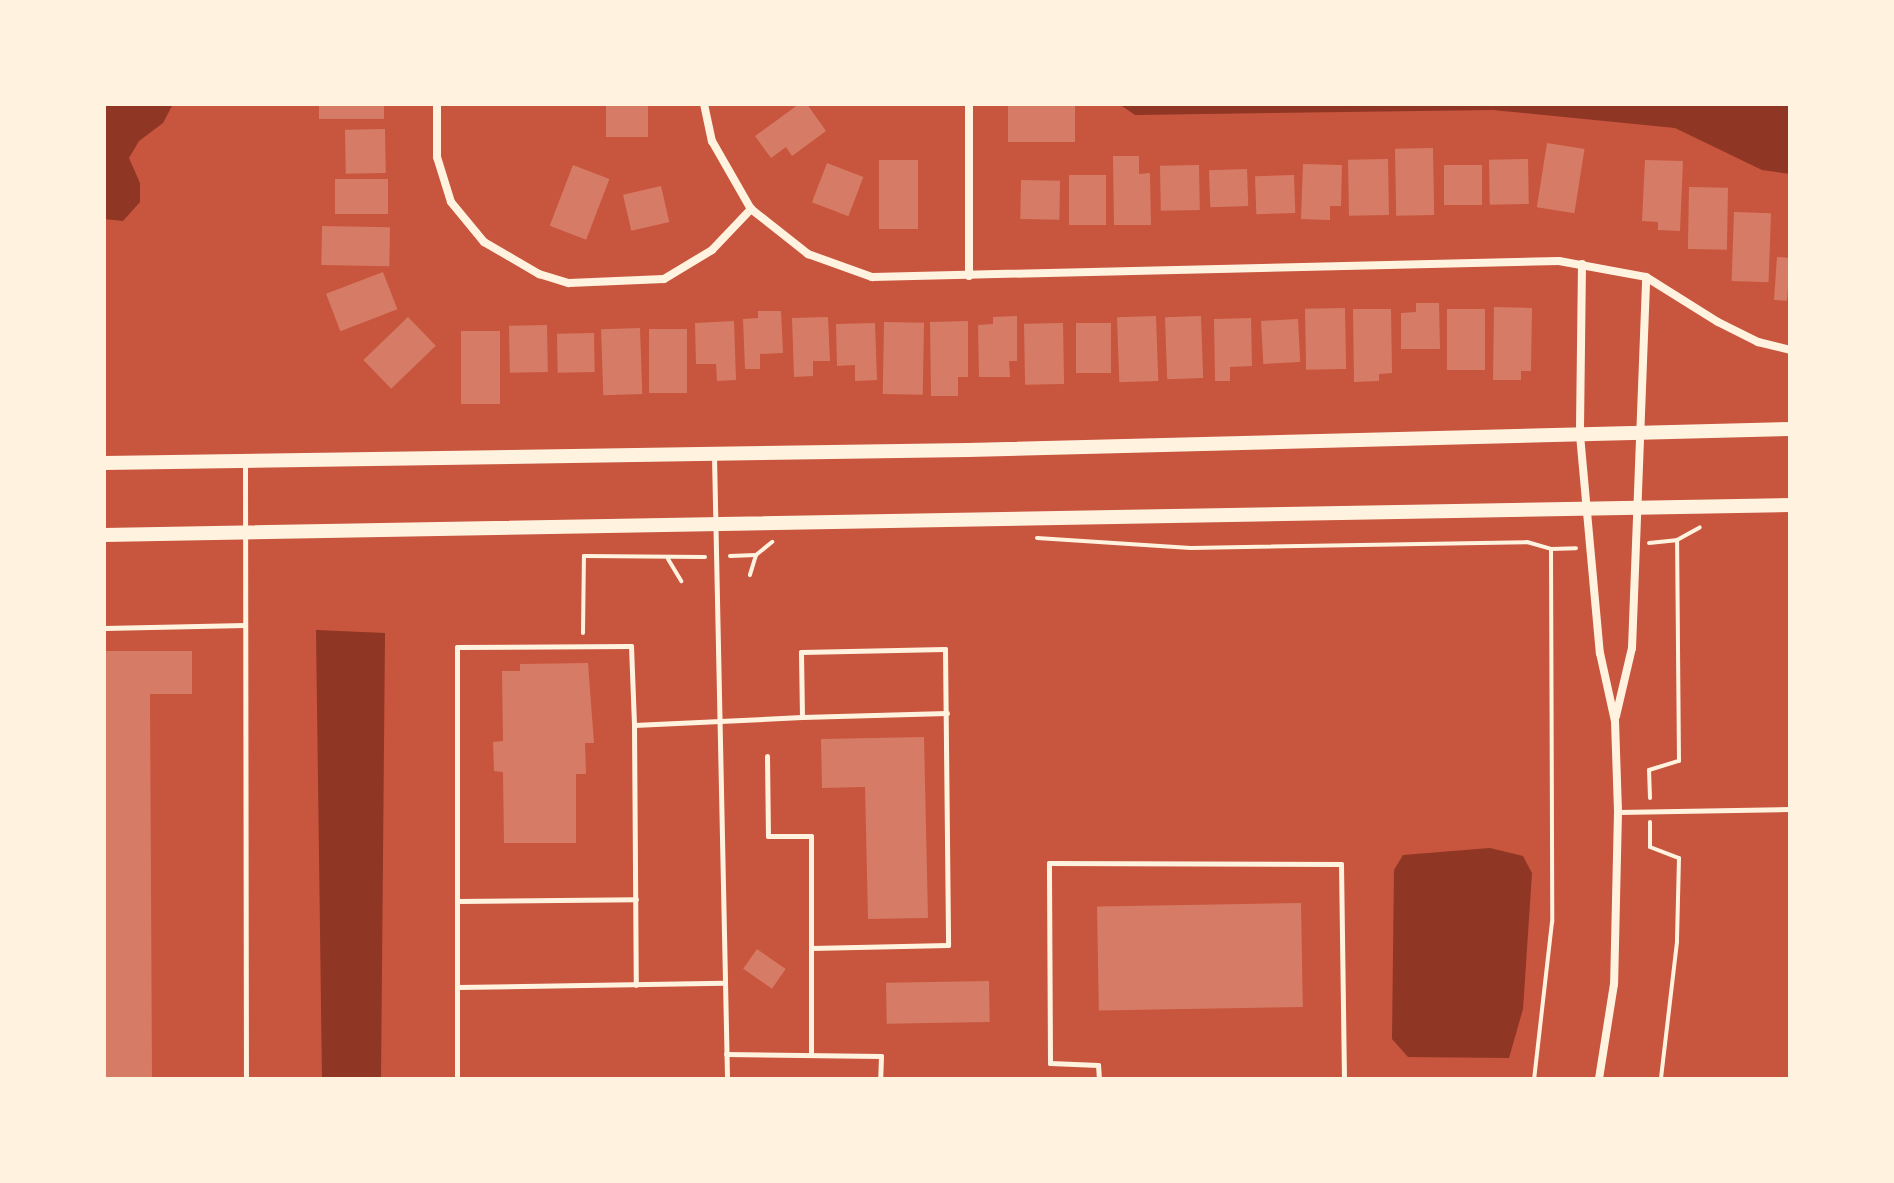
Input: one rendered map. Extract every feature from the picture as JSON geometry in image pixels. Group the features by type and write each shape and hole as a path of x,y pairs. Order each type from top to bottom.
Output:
{"main road":[{"path":"104,463 714,454 1790,429"},
{"path":"104,535 1790,505"}],"street":[{"path":"437,104 441,179 451,202 484,242 512,261 569,283 664,279 712,250 751,209"},
{"path":"704,104 712,141 751,209 799,248 842,270 872,277 1582,264 1646,277 1718,322 1758,342 1790,350"},
{"path":"969,104 969,276"},
{"path":"1582,264 1580,435 1591,510 1600,653 1615,721 1618,812 1614,984 1599,1079"},
{"path":"1615,721 1632,648 1634,509 1643,433 1646,277"}],"lane":[{"path":"714,454 727,1079"},
{"path":"245,459 246,1079"},
{"path":"104,628 245,625"},
{"path":"457,1079 457,647 631,646 636,985"},
{"path":"802,717 801,652 945,649 948,945 811,948"},
{"path":"634,725 720,719 947,713"},
{"path":"767,756 768,836 811,836 811,1055"},
{"path":"1618,812 1790,809"},
{"path":"1099,1079 1098,1065 1050,1063 1049,863 1341,864 1344,1079"},
{"path":"457,901 636,899"},
{"path":"457,987 724,983"},
{"path":"726,1054 881,1056 880,1079"}],"path":[{"path":"1661,1079 1676,957 1679,858 1650,847 1649,770 1679,761 1677,540 1683,533 1712,526"},
{"path":"1025,538 1191,548 1527,542 1551,549 1592,548"},
{"path":"1634,544 1677,540"},
{"path":"583,646 584,556 668,559 756,555 778,541"},
{"path":"1534,1079 1552,922 1551,549"},
{"path":"750,575 756,555"},
{"path":"668,559 681,581"}],"shaded area":[{"path":"104,104 173,104 163,123 139,141 129,158 140,183 140,202 123,221 104,219"},
{"path":"1119,104 1790,104 1790,174 1762,170 1675,128 1493,110 1135,115"},
{"path":"316,630 385,633 381,1079 322,1079"},
{"path":"1490,848 1523,856 1532,873 1523,1009 1509,1058 1408,1057 1392,1039 1394,870 1403,855"}],"building":[{"path":"319,104 384,104 384,119 319,119"},
{"path":"606,104 648,104 648,137 606,137"},
{"path":"799,104 807,104 826,131 792,156 786,147 771,158 755,136"},
{"path":"1008,106 1075,106 1075,142 1008,142"},
{"path":"385,129 386,173 346,174 345,130"},
{"path":"1547,143 1585,149 1574,213 1537,207"},
{"path":"1433,148 1434,215 1396,216 1395,149"},
{"path":"1113,156 1139,156 1139,174 1150,173 1151,225 1114,225"},
{"path":"1388,159 1389,215 1349,216 1348,160"},
{"path":"1528,159 1529,204 1490,205 1489,160"},
{"path":"879,160 918,160 918,229 879,229"},
{"path":"1645,160 1683,161 1680,231 1658,230 1658,222 1642,221"},
{"path":"827,163 863,177 848,216 812,202"},
{"path":"1303,164 1342,165 1341,206 1330,206 1330,220 1301,219"},
{"path":"573,165 609,179 586,240 550,226"},
{"path":"1199,165 1200,210 1161,211 1160,166"},
{"path":"1444,165 1482,165 1482,205 1444,205"},
{"path":"1247,169 1248,206 1210,207 1209,170"},
{"path":"1069,175 1106,175 1106,225 1069,225"},
{"path":"1294,175 1295,213 1256,214 1255,176"},
{"path":"335,179 388,179 388,214 335,214"},
{"path":"1021,180 1060,181 1059,220 1020,219"},
{"path":"661,186 669,222 631,231 623,195"},
{"path":"1689,187 1728,188 1727,250 1688,249"},
{"path":"1734,212 1771,213 1769,282 1732,281"},
{"path":"322,226 390,227 389,266 321,265"},
{"path":"1777,257 1790,258 1787,301 1774,300"},
{"path":"383,272 397,309 340,331 326,294"},
{"path":"1416,303 1439,303 1440,349 1401,349 1401,313 1416,312"},
{"path":"1494,307 1532,308 1531,371 1521,371 1521,380 1493,380"},
{"path":"1345,308 1346,369 1306,370 1305,309"},
{"path":"1353,309 1391,309 1392,373 1379,374 1379,381 1354,382"},
{"path":"1447,309 1485,309 1485,370 1447,370"},
{"path":"758,311 781,311 783,353 760,354 760,369 745,369 743,319 758,318"},
{"path":"1017,316 1017,361 1009,361 1010,377 979,377 978,325 993,324 993,317"},
{"path":"1156,316 1158,381 1119,382 1117,317"},
{"path":"1201,316 1203,378 1167,379 1165,317"},
{"path":"408,317 436,346 391,389 363,360"},
{"path":"828,317 830,361 813,361 813,376 794,377 792,318"},
{"path":"1251,318 1252,366 1230,367 1230,381 1215,381 1214,319"},
{"path":"1298,319 1300,362 1263,364 1261,321"},
{"path":"734,321 736,380 717,381 716,364 696,364 695,323"},
{"path":"968,321 968,377 958,377 958,396 931,396 930,322"},
{"path":"884,322 924,323 923,395 883,394"},
{"path":"875,323 877,380 855,381 855,365 837,366 836,324"},
{"path":"1063,323 1064,384 1025,385 1024,324"},
{"path":"1076,323 1111,323 1111,373 1076,373"},
{"path":"547,325 548,372 510,373 509,326"},
{"path":"640,328 642,394 603,395 601,329"},
{"path":"649,329 687,329 687,393 649,393"},
{"path":"461,331 500,331 500,404 461,404"},
{"path":"594,333 595,372 558,373 557,334"},
{"path":"104,651 192,651 192,694 150,694 152,1079 104,1079"},
{"path":"588,663 594,743 585,743 586,774 576,774 576,843 504,843 503,772 494,771 493,742 503,741 502,671 520,671 520,664"},
{"path":"924,737 928,918 868,919 865,787 822,788 821,739"},
{"path":"1301,903 1303,1007 1099,1011 1097,907"},
{"path":"757,949 786,969 772,989 743,969"},
{"path":"989,981 990,1022 887,1024 886,983"}]}
